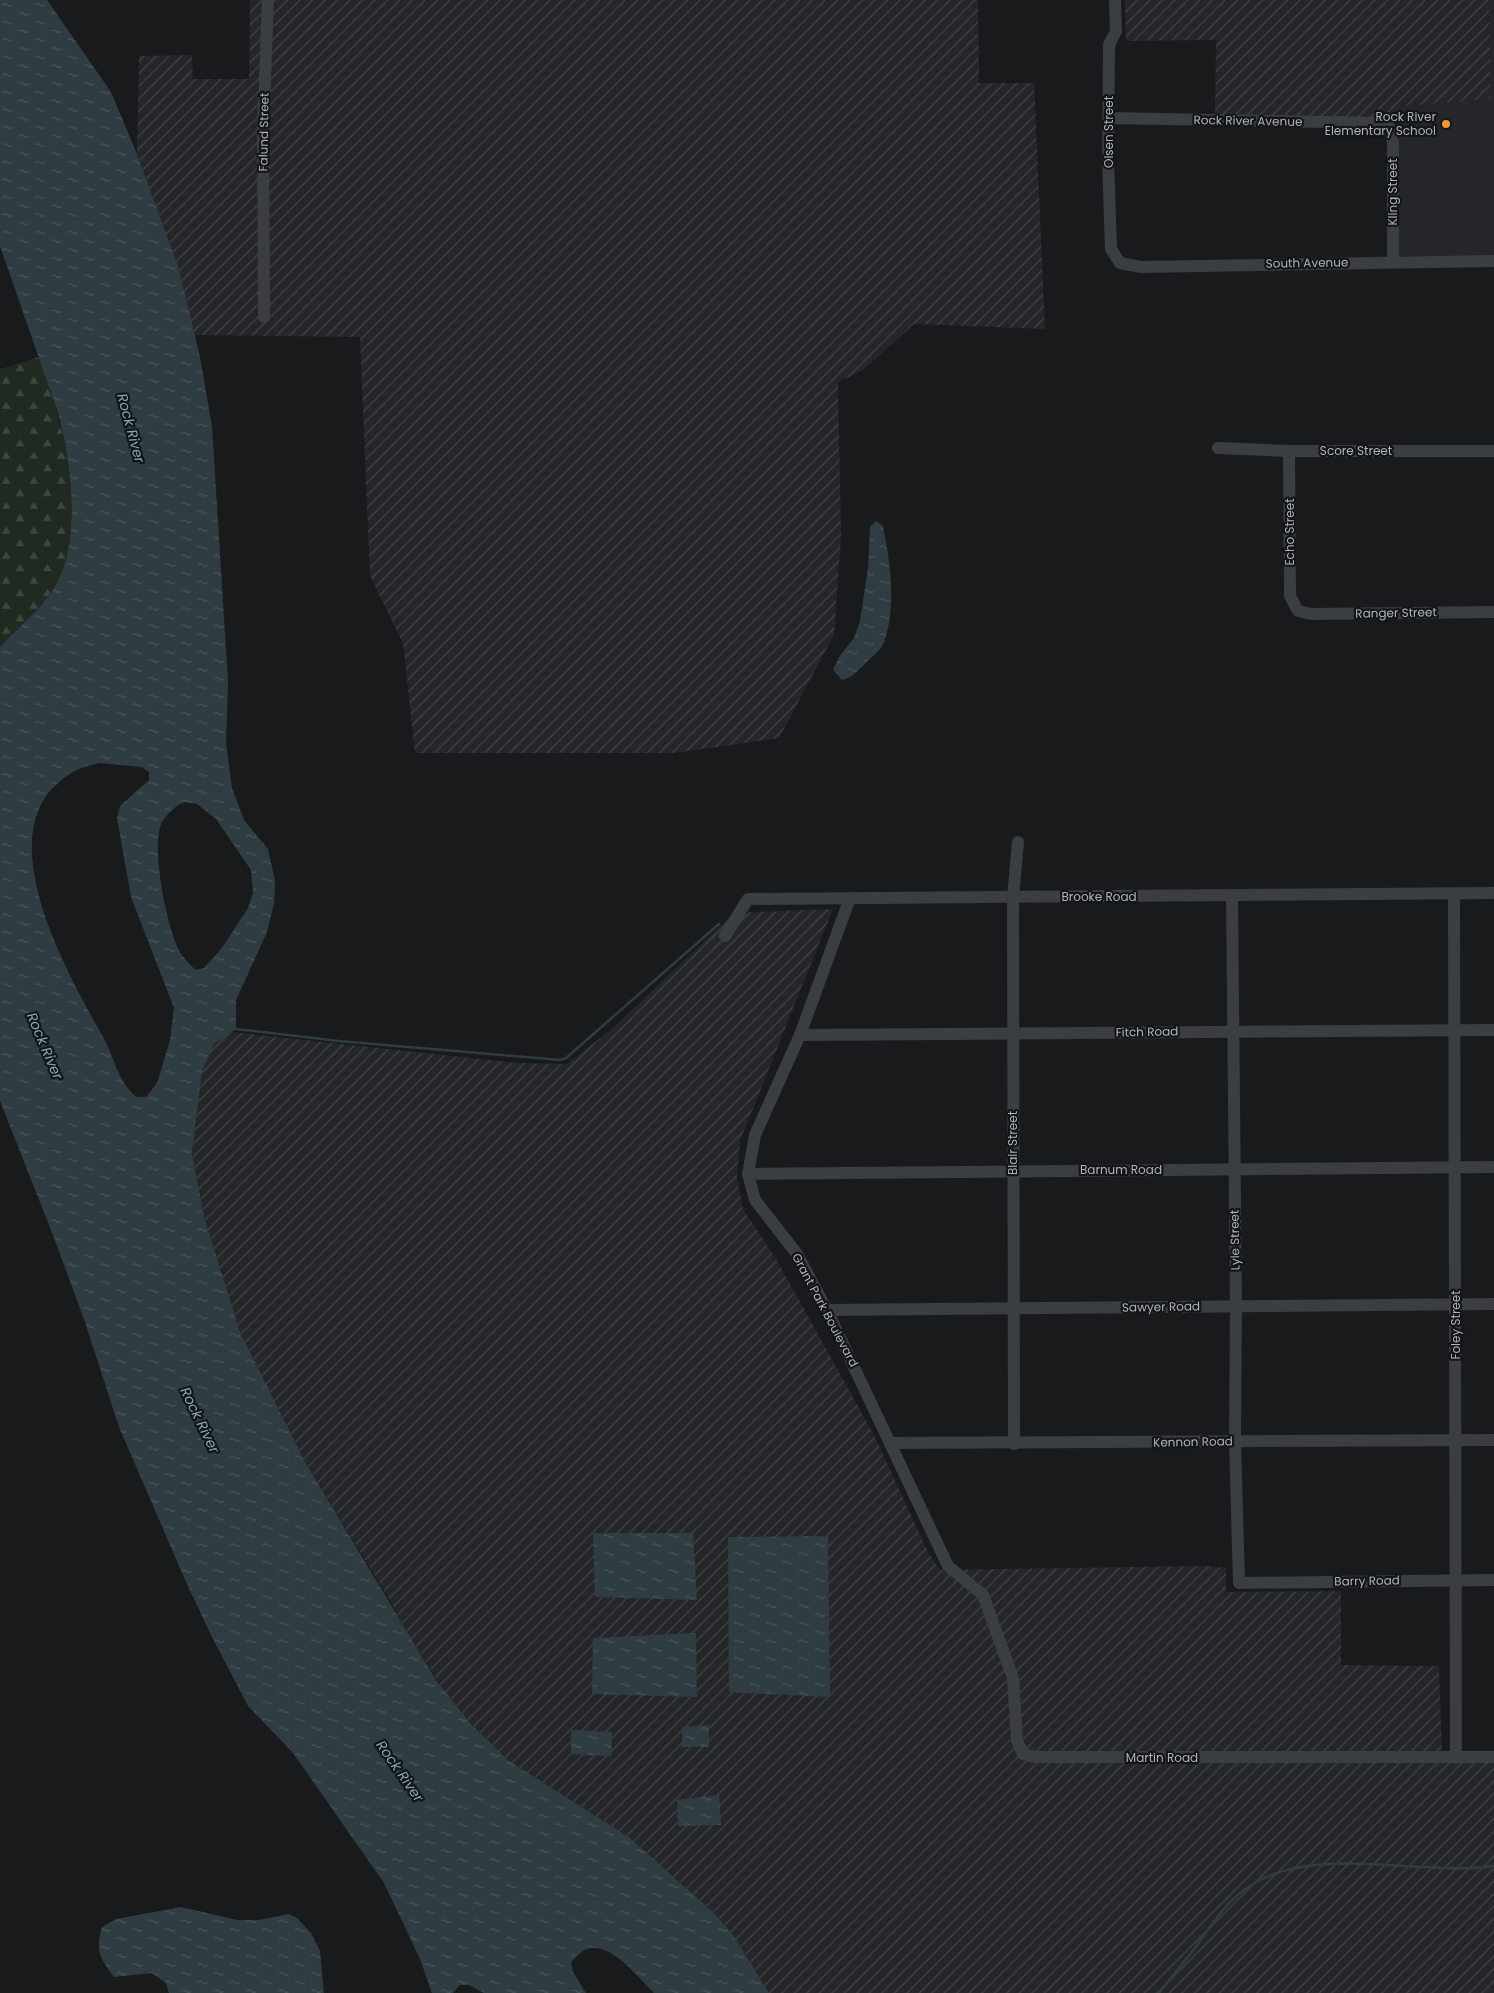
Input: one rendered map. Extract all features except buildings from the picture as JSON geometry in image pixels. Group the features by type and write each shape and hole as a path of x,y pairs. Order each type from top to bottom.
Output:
{"street":[{"name":"Falund Street","path":"264,317 264,130 268,0"},
{"name":"Olsen Street","path":"1115,0 1116,31 1109,45 1111,249 1120,263"},
{"name":"Rock River Avenue","path":"1109,118 1388,122"},
{"name":"Kling Street","path":"1388,122 1394,143 1393,262"},
{"name":"South Avenue","path":"1120,263 1141,267 1494,261"},
{"name":"Score Street","path":"1218,448 1290,451 1494,451"},
{"name":"Echo Street","path":"1290,451 1290,596 1298,611"},
{"name":"Ranger Street","path":"1298,611 1312,614 1494,612"},
{"name":"Blair Street","path":"1014,1444 1015,1308 1012,1033 1013,898 1018,842"},
{"name":"Foley Street","path":"1454,893 1456,1758"},
{"name":"Brooke Road","path":"725,936 748,899 1494,893"},
{"name":"Lyle Street","path":"1232,896 1236,1306 1235,1441 1239,1583"},
{"name":"Grant Park Boulevard","path":"850,898 800,1035 755,1135 748,1174 755,1200 797,1254 827,1310 892,1443 948,1566 962,1579"},
{"name":"Fitch Road","path":"800,1035 1494,1030"},
{"name":"Barnum Road","path":"748,1174 1013,1170 1494,1167"},
{"name":"Sawyer Road","path":"827,1310 1494,1304"},
{"name":"Kennon Road","path":"892,1443 1014,1444 1494,1440"},
{"name":"Martin Road","path":"962,1579 983,1595 1013,1678 1017,1741 1023,1754 1045,1757 1494,1757"},
{"name":"Barry Road","path":"1239,1583 1494,1580"}],"shaded area":[{"path":"250,0 978,0 979,83 1034,83 1045,329 914,324 862,371 838,382 841,537 834,635 779,738 674,753 415,753 403,644 370,576 360,337 194,335 179,269 137,154 139,56 192,55 193,79 249,79"},
{"path":"1125,0 1489,0 1491,99 1405,106 1395,118 1215,114 1216,40 1126,41"},
{"name":"Rock River Elementary School","path":"1489,0 1494,0 1494,256 1396,256 1399,131 1395,118 1405,106 1491,99"},
{"path":"833,909 740,1141 737,1178 743,1209 775,1257 874,1435 929,1554 940,1570 1206,1566 1226,1568 1226,1592 1341,1591 1341,1665 1439,1666 1442,1753 1494,1752 1494,1993 769,1993 734,1936 714,1913 629,1837 509,1761 470,1723 450,1700 408,1634 389,1599 305,1462 240,1332 204,1217 192,1153 202,1072 213,1044 231,1032 517,1063 567,1064 613,1028 734,913"}],"green space":[{"path":"39,357 57,412 70,472 71,533 65,561 54,587 36,610 0,647 0,369"}],"water":[{"name":"Rock River","path":"0,0 47,0 111,92 137,154 179,269 200,357 212,426 228,682 226,742 232,788 244,820 268,849 275,881 274,904 267,932 236,1000 236,1029 214,1044 202,1072 192,1153 204,1217 240,1332 305,1462 436,1680 470,1723 509,1761 629,1837 714,1913 734,1936 769,1993 654,1993 615,1956 596,1948 585,1950 571,1962 573,1972 586,1993 484,1993 469,1985 460,1985 453,1993 432,1993 420,1959 384,1883 293,1753 248,1706 186,1582 119,1427 85,1322 0,1101 0,647 36,611 54,588 63,569 69,548 72,502 67,455 58,413 0,246","holes":["100,763 142,767 149,772 149,780 120,806 117,818 131,897 174,1008 170,1040 157,1083 146,1097 136,1097 129,1090 120,1075 107,1044 57,948 44,914 35,880 32,848 36,818 49,792 72,773 84,767","185,802 197,804 216,819 251,870 253,893 248,908 222,948 204,968 196,970 182,956 174,939 165,906 159,867 159,833 162,822 172,810"]},
{"path":"876,521 883,526 890,569 891,600 888,629 883,645 878,651 854,674 842,680 833,670 839,657 854,638 860,621 868,568 870,527"},
{"path":"593,1533 693,1533 697,1600 595,1597"},
{"path":"828,1536 830,1697 729,1692 728,1537"},
{"path":"696,1633 697,1697 592,1694 593,1638"},
{"path":"709,1725 709,1747 682,1747 682,1727"},
{"path":"571,1730 612,1732 611,1756 571,1754"},
{"path":"719,1795 721,1825 678,1826 677,1800"},
{"path":"181,1907 237,1920 259,1920 289,1914 297,1918 311,1933 320,1951 324,1993 169,1993 166,1983 152,1973 114,1977 100,1954 99,1942 102,1927 116,1919"}],"waterway":[{"path":"236,1029 339,1041 560,1060 566,1058 719,924"},
{"path":"1159,1993 1217,1917 1236,1896 1270,1875 1300,1867 1332,1864 1432,1868 1494,1866"}],"place":[{"name":"Rock River Elementary School","path":"1446,124"}]}
